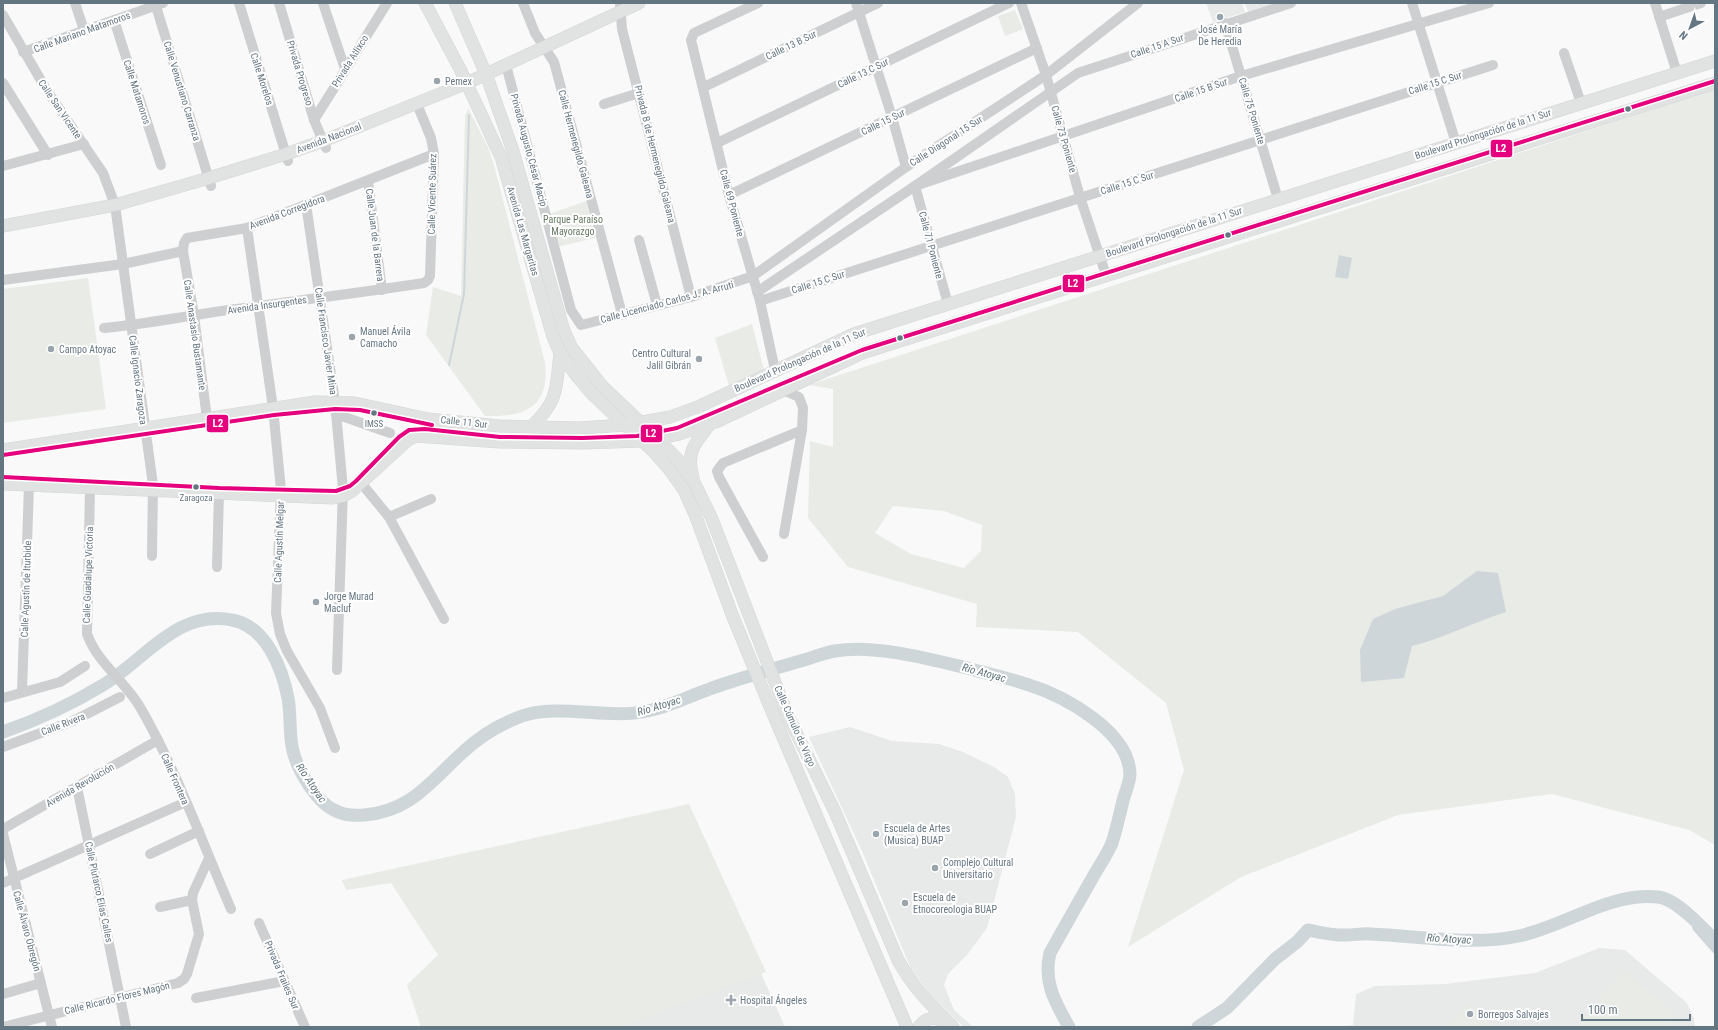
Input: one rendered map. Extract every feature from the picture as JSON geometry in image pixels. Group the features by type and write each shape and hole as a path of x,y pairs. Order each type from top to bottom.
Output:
{"main road":[{"name":"Avenida Las Margaritas","path":"425,3 502,156 553,337 560,353 593,395 643,441"},
{"name":"Avenida Las Margaritas","path":"455,3 486,74 513,151 562,324 569,343 603,387 642,423"},
{"name":"Avenida Nacional","path":"3,233 115,208 210,182 324,145 468,86 486,74 545,47 620,7 639,3"},
{"name":"Boulevard Prolongación de la 11 Sur","path":"642,423 670,417 700,406 854,334 1715,61"},
{"name":"Boulevard Prolongación de la 11 Sur","path":"658,439 710,424 862,353 1715,83"},
{"name":"Avenida Nacional","path":"3,226 115,208"},
{"path":"532,427 546,414 554,400 560,353"},
{"name":"Calle 11 Sur","path":"3,450 315,402 355,403 428,419 500,426 580,428 642,423"},
{"name":"Calle Cúmulo de Virgo","path":"642,423 678,460 694,482 712,519 788,716 835,812 898,960 911,982 923,997 952,1027"},
{"path":"694,482 690,459 692,449 710,424"},
{"path":"580,428 583,443"},
{"name":"Calle 11 Sur","path":"3,484 333,498 362,484 408,440 416,436 500,442 583,443 658,439"},
{"name":"Calle Cúmulo de Virgo","path":"643,441 669,469 684,490 696,517 732,617 907,1027"},
{"path":"856,906 866,902 868,903 884,926"},
{"path":"919,1027 927,1019 934,1018 952,1027"}],"street":[{"path":"75,3 84,30"},
{"name":"Calle Morelos","path":"238,3 287,158"},
{"name":"Privada Progreso","path":"279,3 314,120 324,145"},
{"path":"323,3 344,69"},
{"name":"Privada Atlixco","path":"314,120 344,69 387,3"},
{"name":"Calle Hermenegildo Galeana","path":"523,3 535,33 554,62 622,314"},
{"name":"Calle 69 Poniente","path":"758,3 694,32 691,36 691,40 704,87 729,195 759,297 775,370"},
{"name":"Calle 13 B Sur","path":"704,87 857,8 878,3"},
{"name":"Calle 13 C Sur","path":"717,143 1009,3"},
{"name":"Calle 73 Poniente","path":"1021,3 1046,75 1080,198 1106,275"},
{"name":"Calle Diagonal 15 Sur","path":"753,276 906,167 1046,75 1138,3"},
{"name":"Calle 15 A Sur","path":"1050,91 1078,73 1225,23 1291,3"},
{"path":"1412,3 1456,143"},
{"name":"Calle 15 B Sur","path":"915,186 1241,76 1419,25 1489,3"},
{"path":"1655,3 1678,73"},
{"path":"1660,17 1701,3"},
{"name":"Calle Mariano Matamoros","path":"23,52 158,4"},
{"name":"Calle Venustiano Carranza","path":"158,4 210,182"},
{"name":"Privada B de Hermenegildo Galeana","path":"620,7 622,29 691,297"},
{"path":"857,8 892,117 906,167"},
{"name":"Calle San Vicente","path":"3,15 23,52 55,103 103,173 115,208"},
{"name":"Calle Matamoros","path":"114,20 161,165"},
{"name":"Calle 75 Poniente","path":"1225,23 1278,199"},
{"name":"Calle 15 Sur","path":"729,195 1037,48"},
{"path":"1564,53 1581,103"},
{"name":"Privada Augusto César Macip","path":"506,65 571,310 580,325"},
{"name":"Calle 15 C Sur","path":"759,297 930,246 1493,65"},
{"path":"3,83 48,155"},
{"name":"Calle Diagonal 15 Sur","path":"759,297 1050,91"},
{"path":"604,104 639,93"},
{"name":"Calle Vicente Suárez","path":"418,106 431,138 434,154 430,276 428,280"},
{"path":"3,166 84,144"},
{"name":"Avenida Corregidora","path":"183,251 184,243 187,238 247,228 434,154"},
{"name":"Calle Juan de la Barrera","path":"368,181 382,290"},
{"name":"Calle 71 Poniente","path":"915,186 930,246 948,304"},
{"name":"Calle Francisco Javier Mina","path":"306,204 335,402 343,492 337,670"},
{"name":"Calle Ignacio Zaragoza","path":"115,208 153,490 152,556"},
{"name":"Calle Agustín Melgar","path":"247,228 273,408 281,496 276,613 280,634 287,651 320,708 335,748"},
{"path":"639,240 657,305"},
{"path":"3,280 123,264 183,251"},
{"name":"Calle Anastasio Bustamante","path":"183,251 194,315 207,419"},
{"name":"Calle Licenciado Carlos J. A. Arruti","path":"580,325 691,297 753,276"},
{"name":"Avenida Insurgentes","path":"104,328 382,290 424,283 428,280"},
{"path":"783,390 798,397 802,403 802,430 784,534"},
{"path":"336,414 390,433"},
{"path":"763,557 718,476 718,471 722,464 802,430"},
{"path":"362,484 389,517 444,619"},
{"name":"Calle Agustín de Iturbide","path":"22,692 29,485"},
{"name":"Calle Guadalupe Victoria","path":"90,488 86,625 90,644 100,659"},
{"path":"217,567 219,493"},
{"path":"389,517 431,499"},
{"name":"Calle Frontera","path":"100,659 140,706 158,740 199,831 231,909"},
{"path":"3,698 60,682 85,666"},
{"name":"Calle Rivera","path":"3,747 73,721 120,696"},
{"name":"Avenida Revolución","path":"3,829 158,740"},
{"name":"Calle Plutarco Elías Calles","path":"77,787 126,1027"},
{"path":"3,883 186,802"},
{"path":"150,854 199,831"},
{"name":"Calle Álvaro Obregón","path":"3,834 52,1027"},
{"path":"160,907 192,900 196,884 209,858"},
{"name":"Calle Ricardo Flores Magón","path":"3,1027 178,983 184,979 199,934 192,900"},
{"name":"Privada Frailes Sur","path":"259,923 304,1027"},
{"path":"196,998 284,981"},
{"path":"3,994 41,983"}],"shaded area":[{"name":"José María De Heredia","path":"1206,3 1242,3 1245,12 1213,22"},
{"path":"1245,3 1274,3 1248,12"},
{"path":"1339,255 1352,258 1348,279 1335,277"},
{"path":"1477,571 1498,573 1506,612 1436,639 1412,646 1404,678 1361,682 1360,650 1373,619 1395,609 1443,596"},
{"name":"Complejo Cultural Universitario","path":"850,727 892,741 939,744 963,752 994,767 1008,777 1015,794 1016,817 987,928 967,955 948,974 944,985 954,1010 973,1027 964,1027 951,1015 931,995 911,969 862,851 809,737"},
{"path":"1689,915 1700,917 1715,931 1715,955 1693,930"},
{"path":"1599,948 1625,950 1687,1003 1694,1019 1695,1027 1335,1027 1353,1025 1356,994 1375,986 1445,984 1535,973"},
{"name":"Hospital Ángeles","path":"761,973 785,1027 618,1027"}],"green space":[{"path":"1015,10 1023,29 1005,36 998,16"},
{"path":"1715,89 1715,845 1689,830 1552,794 1398,815 1241,877 1128,947 1184,770 1166,703 1078,632 976,627 977,604 848,567 808,518 810,441 833,447 833,389 809,385","holes":["893,506 944,511 982,525 981,551 964,568 911,554 875,533"]},
{"path":"468,108 488,147 494,165 545,363 543,390 538,400 532,407 522,412 499,416 485,416 426,335 433,287 461,296 465,117"},
{"name":"Parque Paraíso Mayorazgo","path":"586,201 595,238 557,247 549,214"},
{"name":"Campo Atoyac","path":"88,278 106,409 3,423 3,289"},
{"path":"752,324 764,370 729,386 715,338"},
{"path":"689,804 766,972 620,1027 421,1027 407,985 438,955 391,883 346,890 342,880"},
{"path":"1624,970 1676,1015 1666,1027 1575,1027"},
{"name":"Borregos Salvajes","path":"1470,1001 1496,1027 1445,1027"}],"waterway":[{"path":"449,365 464,294 469,115"},
{"name":"Río Atoyac","path":"3,732 54,711 103,685 178,629 195,622 212,619 232,620 244,624 254,630 263,639 277,662 282,674 289,704 292,746 297,763 302,773 313,791 327,805 337,812 352,815 364,815 395,808 419,793 475,742 498,727 522,716 536,712 552,711 616,714 647,711 729,682 830,652 850,649 884,651 952,664 1014,680 1043,690 1076,707 1107,730 1119,744 1127,758 1130,774 1129,783 1112,843 1050,953 1048,963 1049,983 1059,1009 1069,1027"},
{"name":"Río Atoyac","path":"1198,1027 1227,1008 1275,959 1297,942 1308,930 1342,935 1368,934 1445,940 1501,939 1536,931 1622,900 1640,897 1658,897 1665,899 1681,908 1715,941"}],"transit line":[{"name":"L2","path":"3,477 219,488 336,491 350,486 356,481 399,437 409,430 425,429 500,437 582,438 637,436 677,428 862,350 1715,81"},
{"name":"L2","path":"3,455 274,415 335,409 360,410 432,425"}],"place":[{"name":"José María De Heredia","path":"1220,17"},
{"name":"Pemex","path":"437,81"},
{"name":"Manuel Ávila Camacho","path":"352,337"},
{"name":"Campo Atoyac","path":"51,349"},
{"name":"Centro Cultural Jalil Gibrán","path":"699,359"},
{"name":"IMSS","path":"374,413"},
{"name":"Zaragoza","path":"196,487"},
{"name":"Jorge Murad Macluf","path":"316,602"},
{"name":"Escuela de Artes (Musica) BUAP","path":"876,834"},
{"name":"Complejo Cultural Universitario","path":"935,868"},
{"name":"Escuela de Etnocoreologia BUAP","path":"905,903"},
{"name":"Hospital Ángeles","path":"731,1000"},
{"name":"Borregos Salvajes","path":"1470,1014"}]}
